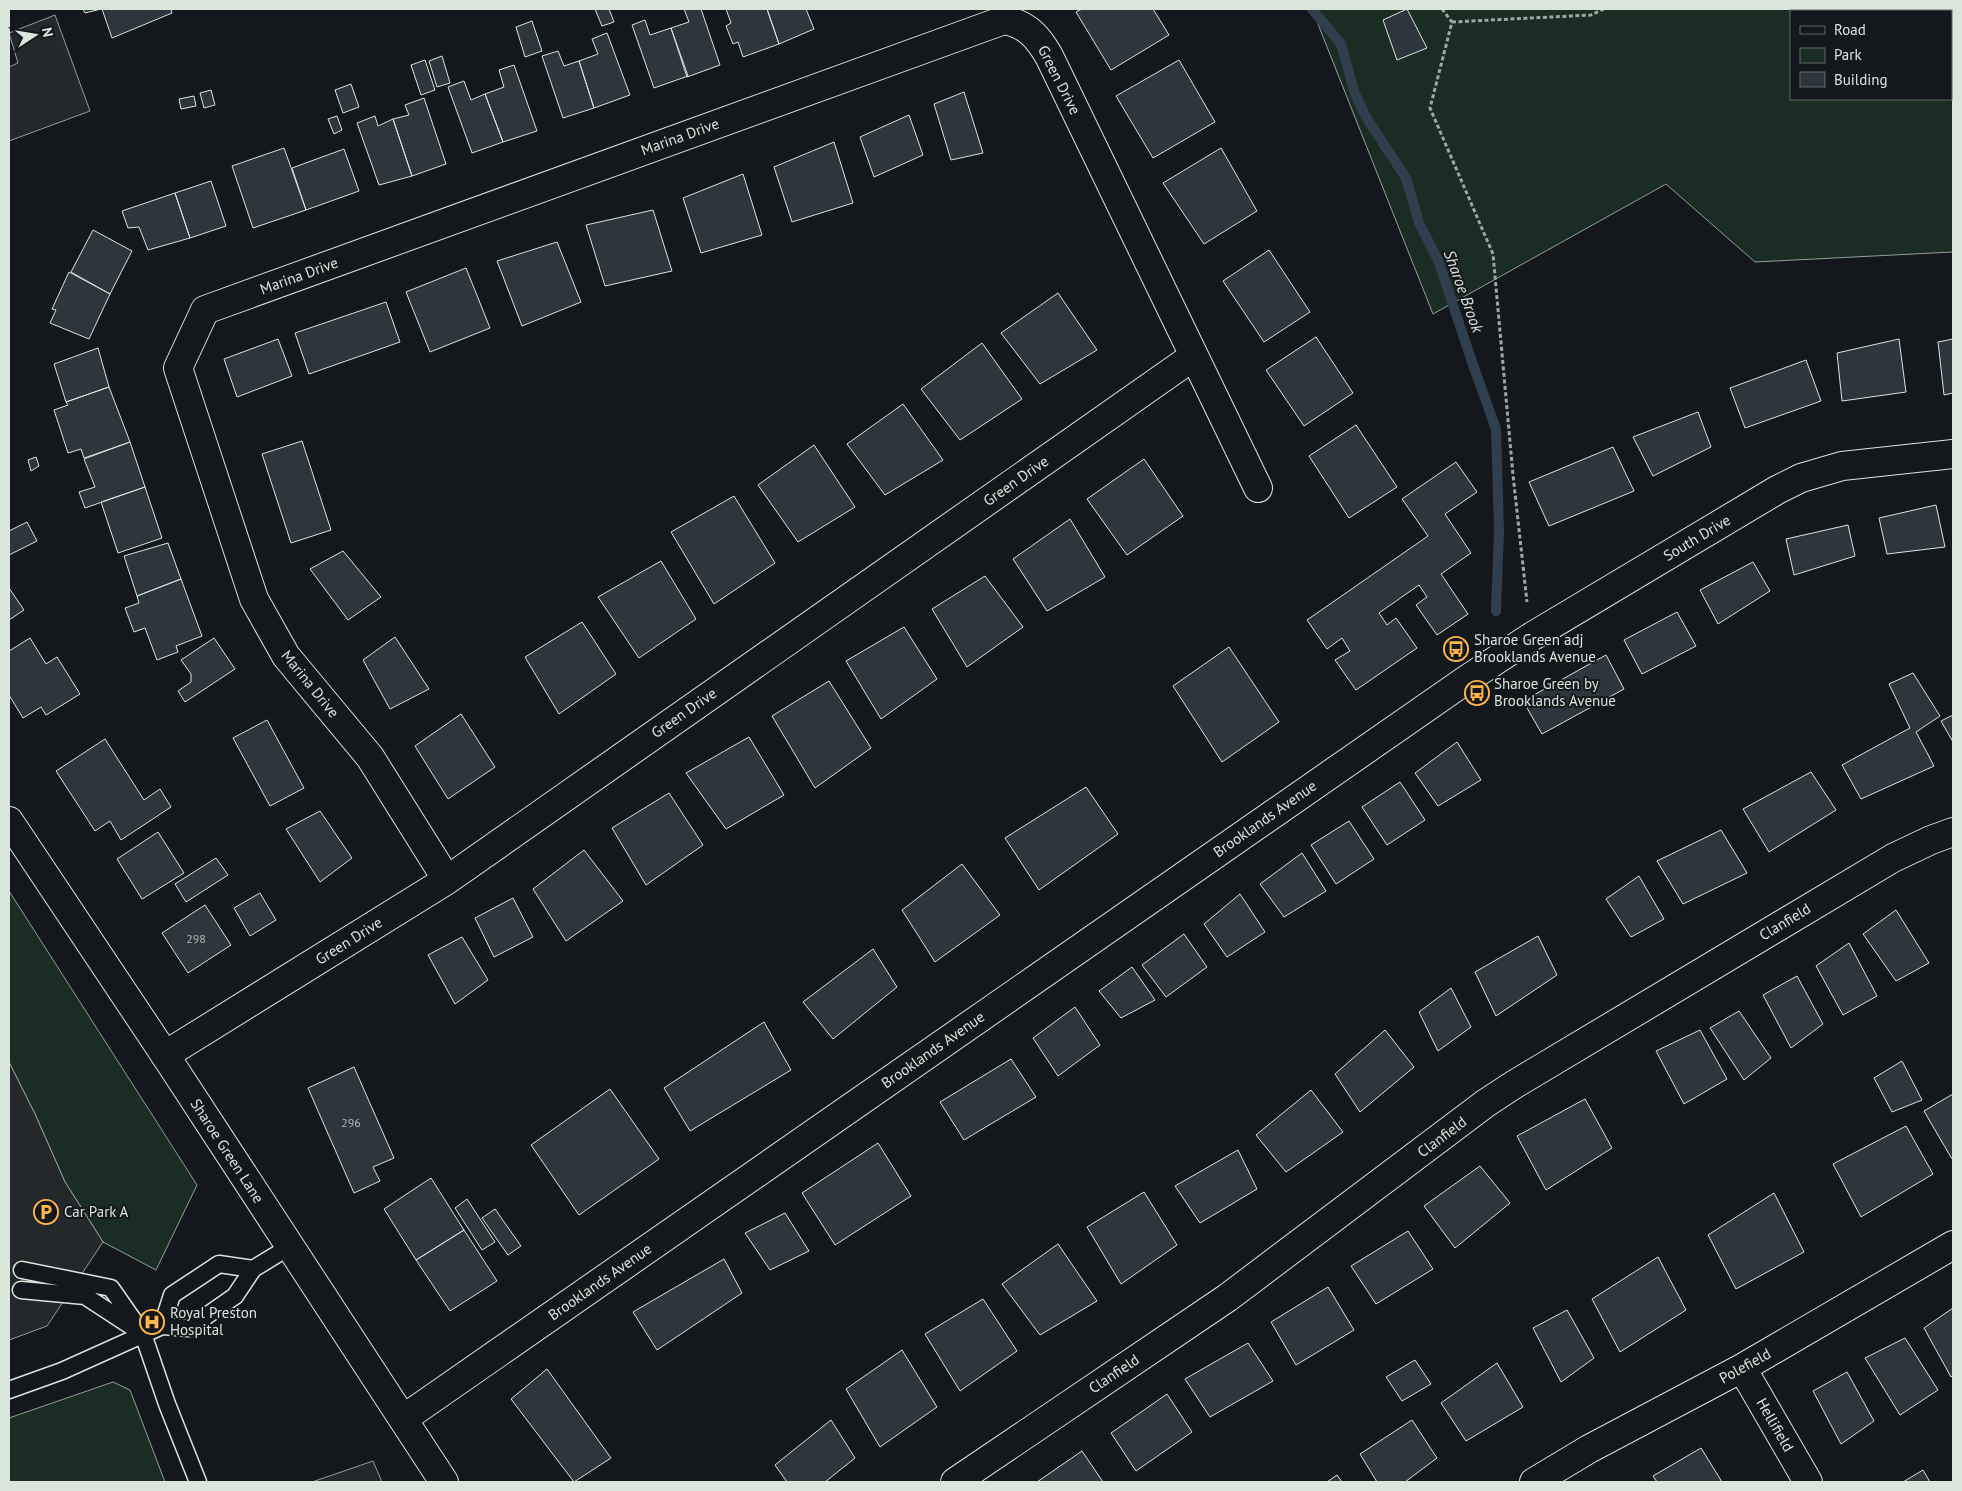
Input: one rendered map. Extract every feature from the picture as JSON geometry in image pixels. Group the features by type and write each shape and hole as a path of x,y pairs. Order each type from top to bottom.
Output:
{"street":[{"name":"Green Drive","path":"1004,14 1014,22 1026,27 1038,38 1049,56 1258,488"},
{"name":"Marina Drive","path":"447,880 370,757 286,656 254,599 178,368 205,310 1004,14"},
{"name":"Green Drive","path":"165,1055 447,880 1194,356"},
{"name":"South Drive","path":"1463,682 1531,637 1777,490 1801,478 1842,466 1953,454"},
{"name":"Brooklands Avenue","path":"403,1419 1463,682"},
{"name":"Sharoe Green Lane","path":"9,821 165,1055 444,1482"},
{"name":"Clanfield","path":"955,1482 1226,1298 1486,1103 1515,1084 1893,858 1953,832"},
{"name":"Polefield","path":"1534,1482 1589,1448 1742,1368 1953,1245"},
{"name":"Hellifield","path":"1742,1368 1808,1482"}],"lane":[{"path":"9,1390 62,1371 162,1326 190,1328 235,1296 253,1269 289,1247"},
{"path":"162,1326 172,1295 219,1264 253,1269"},
{"path":"22,1270 111,1288 143,1334 167,1404 198,1482"},
{"path":"21,1290 84,1296 143,1334"}],"path":[{"path":"1442,9 1452,22"},
{"path":"1452,22 1591,15 1604,9"},
{"path":"1452,22 1430,108 1493,254 1513,475 1531,637"}],"green space":[{"path":"1312,9 1953,9 1953,252 1755,262 1666,184 1433,314"},
{"path":"9,891 197,1185 156,1270 103,1242 65,1182 35,1114 9,1062"},
{"path":"113,1382 130,1390 165,1482 9,1482 9,1418"}],"shaded area":[{"path":"55,15 90,111 9,141 9,67 18,63 9,33"},
{"name":"Car Park A","path":"9,1062 35,1114 65,1182 103,1242 47,1326 9,1340"},
{"path":"373,1461 382,1482 312,1482"}],"building":[{"path":"83,9 101,9 85,13"},
{"path":"102,9 171,9 172,13 112,38"},
{"path":"595,9 609,9 614,22 602,26"},
{"path":"684,9 701,9 720,65 687,77 671,28 689,22"},
{"path":"726,9 767,9 779,44 743,57 738,42 733,44 726,26 731,23"},
{"path":"767,9 806,9 814,29 779,44"},
{"path":"1082,9 1153,9 1169,35 1111,70 1076,12"},
{"path":"1407,9 1427,48 1397,60 1383,20"},
{"path":"645,20 650,35 671,28 688,76 654,88 632,25"},
{"path":"532,21 542,51 525,57 516,27"},
{"path":"607,33 630,95 594,108 579,61 598,54 592,39"},
{"path":"558,51 564,66 579,61 594,108 563,118 542,56"},
{"path":"442,56 450,83 437,87 429,61"},
{"path":"425,60 435,90 421,95 411,65"},
{"path":"1179,60 1215,122 1153,158 1116,96"},
{"path":"514,65 537,131 503,142 485,94 504,87 499,70"},
{"path":"464,81 471,100 485,94 503,142 472,153 448,87"},
{"path":"351,84 359,107 343,113 335,90"},
{"path":"211,90 215,105 204,108 200,93"},
{"path":"964,92 983,153 951,160 934,104"},
{"path":"194,96 196,106 181,109 179,99"},
{"path":"424,98 446,164 412,176 393,119 409,115 405,105"},
{"path":"909,115 923,155 874,177 860,137"},
{"path":"337,116 342,130 334,134 328,119"},
{"path":"375,116 378,126 393,119 412,176 379,185 357,123"},
{"path":"834,142 853,203 792,222 774,167"},
{"path":"284,148 306,210 253,228 232,166"},
{"path":"1221,148 1257,211 1204,244 1163,183"},
{"path":"344,149 359,191 306,210 292,168"},
{"path":"743,174 762,235 701,253 683,198"},
{"path":"211,181 226,226 190,238 175,193"},
{"path":"175,193 190,238 148,250 139,227 128,228 122,211"},
{"path":"653,210 672,271 605,286 586,225"},
{"path":"93,230 132,251 110,294 71,272"},
{"path":"557,242 581,302 522,326 497,261"},
{"path":"1269,250 1310,312 1264,342 1223,281"},
{"path":"466,268 490,328 430,352 406,292"},
{"path":"69,272 110,294 89,339 50,323 56,310 52,309"},
{"path":"1058,293 1097,350 1040,384 1001,333"},
{"path":"386,302 400,342 309,374 295,333"},
{"path":"1316,337 1353,393 1304,426 1266,370"},
{"path":"278,339 292,376 237,397 224,359"},
{"path":"1899,339 1906,392 1842,401 1837,353"},
{"path":"1953,339 1953,393 1944,395 1938,342"},
{"path":"982,343 1022,399 960,440 921,389"},
{"path":"98,348 109,387 66,402 54,364"},
{"path":"1806,360 1821,401 1745,428 1730,388"},
{"path":"109,387 130,442 84,458 81,449 68,453 54,410 68,405 66,402"},
{"path":"903,404 943,460 885,495 847,444"},
{"path":"1698,412 1711,447 1653,476 1633,437"},
{"path":"1356,425 1397,487 1349,518 1309,456"},
{"path":"302,441 331,530 291,543 262,454"},
{"path":"130,442 145,487 85,508 79,492 95,487 84,459"},
{"path":"814,445 855,507 798,542 758,485"},
{"path":"1613,447 1634,491 1549,526 1529,482"},
{"path":"36,457 39,466 31,471 28,460"},
{"path":"1144,459 1183,516 1127,555 1087,499"},
{"path":"1456,462 1477,492 1445,514 1471,553 1441,574 1468,614 1437,635 1416,605 1427,597 1419,585 1379,613 1387,625 1396,618 1417,648 1356,690 1335,660 1350,651 1342,638 1327,649 1307,620 1428,536 1402,499"},
{"path":"145,487 162,538 118,553 101,502"},
{"path":"734,496 775,563 714,604 671,532"},
{"path":"1936,505 1945,547 1887,554 1879,518"},
{"path":"1070,519 1105,577 1047,611 1013,559"},
{"path":"27,522 37,541 9,555 9,531"},
{"path":"1848,525 1855,556 1794,575 1786,539"},
{"path":"168,543 181,579 137,596 124,556"},
{"path":"343,551 381,597 348,620 310,569"},
{"path":"661,561 696,619 639,658 598,597"},
{"path":"1753,562 1770,591 1718,624 1700,590"},
{"path":"985,576 1023,627 967,667 932,609"},
{"path":"181,579 202,636 176,646 178,652 157,660 145,628 134,632 125,608 139,603 137,596"},
{"path":"9,588 24,610 9,620"},
{"path":"1677,612 1696,646 1642,674 1624,640"},
{"path":"582,622 616,674 559,714 525,657"},
{"path":"904,627 937,679 881,719 846,661"},
{"path":"395,637 429,689 390,709 363,660"},
{"path":"30,638 46,664 57,657 80,694 46,715 41,707 23,718 9,695 9,651"},
{"path":"214,638 235,669 185,702 178,691 191,682 191,674 181,660"},
{"path":"1229,647 1279,722 1222,762 1173,686"},
{"path":"1606,655 1624,689 1542,734 1523,701"},
{"path":"1913,673 1940,716 1916,732 1934,766 1861,799 1842,765 1910,728 1889,684"},
{"path":"829,681 871,748 815,788 772,716"},
{"path":"461,714 495,767 448,799 415,746"},
{"path":"1953,715 1953,742 1941,721"},
{"path":"267,720 304,788 270,806 233,738"},
{"path":"749,737 784,795 726,829 686,773"},
{"path":"105,739 144,800 160,789 171,807 121,840 110,821 95,831 56,771"},
{"path":"1457,742 1481,780 1438,806 1415,773"},
{"path":"1811,772 1836,810 1769,852 1743,809"},
{"path":"1400,782 1425,820 1387,845 1362,807"},
{"path":"1086,787 1118,834 1039,890 1005,838"},
{"path":"669,793 703,845 646,885 612,828"},
{"path":"320,811 352,858 320,882 286,829"},
{"path":"1349,821 1374,859 1336,884 1311,845"},
{"path":"1721,830 1747,873 1683,904 1657,861"},
{"path":"158,832 184,873 142,899 117,859"},
{"path":"584,850 623,901 566,941 533,889"},
{"path":"1302,853 1326,891 1284,917 1260,884"},
{"path":"216,858 228,875 186,902 175,884"},
{"path":"962,864 1000,915 935,962 902,910"},
{"path":"1639,876 1664,919 1631,937 1606,899"},
{"path":"260,893 276,920 250,936 234,908"},
{"path":"1240,894 1265,932 1227,957 1204,924"},
{"path":"513,898 533,937 494,957 475,918"},
{"path":"205,905 231,945 188,973 162,933"},
{"path":"1896,910 1929,963 1896,981 1863,934"},
{"path":"1184,934 1207,967 1166,997 1142,965"},
{"path":"1538,936 1557,975 1496,1016 1475,972"},
{"path":"462,937 488,980 455,1004 428,955"},
{"path":"1849,943 1877,996 1843,1015 1816,966"},
{"path":"873,949 897,987 833,1039 803,1002"},
{"path":"1132,967 1155,1000 1121,1018 1099,991"},
{"path":"1797,976 1823,1024 1791,1048 1763,995"},
{"path":"1451,988 1471,1027 1438,1051 1419,1012"},
{"path":"1075,1007 1100,1045 1058,1076 1033,1038"},
{"path":"1739,1011 1771,1058 1744,1080 1710,1028"},
{"path":"764,1022 791,1070 690,1131 664,1088"},
{"path":"1385,1030 1414,1067 1360,1112 1335,1074"},
{"path":"1700,1030 1727,1079 1684,1104 1656,1051"},
{"path":"1011,1059 1036,1097 964,1140 940,1102"},
{"path":"1902,1061 1922,1100 1892,1112 1874,1078"},
{"path":"354,1067 394,1158 373,1167 380,1181 354,1193 308,1088"},
{"path":"610,1089 659,1159 579,1215 531,1145"},
{"path":"1311,1090 1343,1132 1286,1172 1256,1135"},
{"path":"1953,1094 1953,1158 1952,1159 1924,1111"},
{"path":"1585,1099 1612,1148 1546,1190 1517,1136"},
{"path":"1906,1126 1933,1174 1861,1217 1833,1164"},
{"path":"878,1143 911,1196 835,1245 802,1193"},
{"path":"1238,1150 1257,1189 1200,1223 1175,1186"},
{"path":"1480,1166 1510,1203 1455,1248 1424,1206"},
{"path":"431,1178 464,1230 416,1260 384,1209"},
{"path":"1144,1192 1177,1245 1121,1284 1087,1227"},
{"path":"1774,1193 1804,1252 1736,1289 1708,1235"},
{"path":"467,1199 495,1242 482,1250 455,1208"},
{"path":"495,1209 521,1246 508,1255 482,1218"},
{"path":"785,1213 809,1251 770,1270 745,1233"},
{"path":"464,1230 497,1281 450,1311 416,1260"},
{"path":"1408,1231 1433,1269 1376,1304 1351,1266"},
{"path":"1058,1244 1097,1301 1040,1335 1002,1284"},
{"path":"1658,1257 1686,1310 1620,1352 1592,1299"},
{"path":"724,1259 742,1293 657,1350 633,1312"},
{"path":"1328,1287 1354,1330 1296,1365 1271,1322"},
{"path":"983,1299 1017,1351 960,1391 925,1334"},
{"path":"1953,1308 1953,1375 1951,1377 1924,1328"},
{"path":"1567,1310 1594,1358 1561,1382 1533,1328"},
{"path":"1905,1338 1938,1390 1900,1415 1865,1358"},
{"path":"1248,1343 1273,1381 1210,1417 1185,1379"},
{"path":"902,1350 937,1407 880,1447 846,1389"},
{"path":"1415,1360 1431,1384 1402,1401 1386,1377"},
{"path":"1497,1363 1523,1407 1466,1441 1441,1403"},
{"path":"547,1369 611,1458 574,1482 511,1399"},
{"path":"1847,1372 1874,1421 1841,1444 1813,1391"},
{"path":"1167,1394 1192,1432 1136,1471 1111,1433"},
{"path":"831,1420 855,1458 825,1482 787,1482 775,1465"},
{"path":"1412,1420 1437,1458 1405,1482 1377,1482 1360,1454"},
{"path":"1701,1448 1722,1482 1657,1482 1653,1476"},
{"path":"1082,1451 1103,1482 1037,1482"},
{"path":"1923,1470 1930,1482 1903,1482"},
{"path":"1337,1475 1342,1482 1327,1482"}],"waterway":[{"name":"Sharoe Brook","path":"1312,9 1341,44 1355,94 1366,117 1406,178 1419,223 1438,260 1496,429 1499,530 1496,611"}],"place":[{"name":"Sharoe Green adj Brooklands Avenue","path":"1456,649"},
{"name":"Sharoe Green by Brooklands Avenue","path":"1477,693"},
{"name":"Car Park A","path":"46,1212"},
{"name":"Royal Preston Hospital","path":"152,1322"}]}
